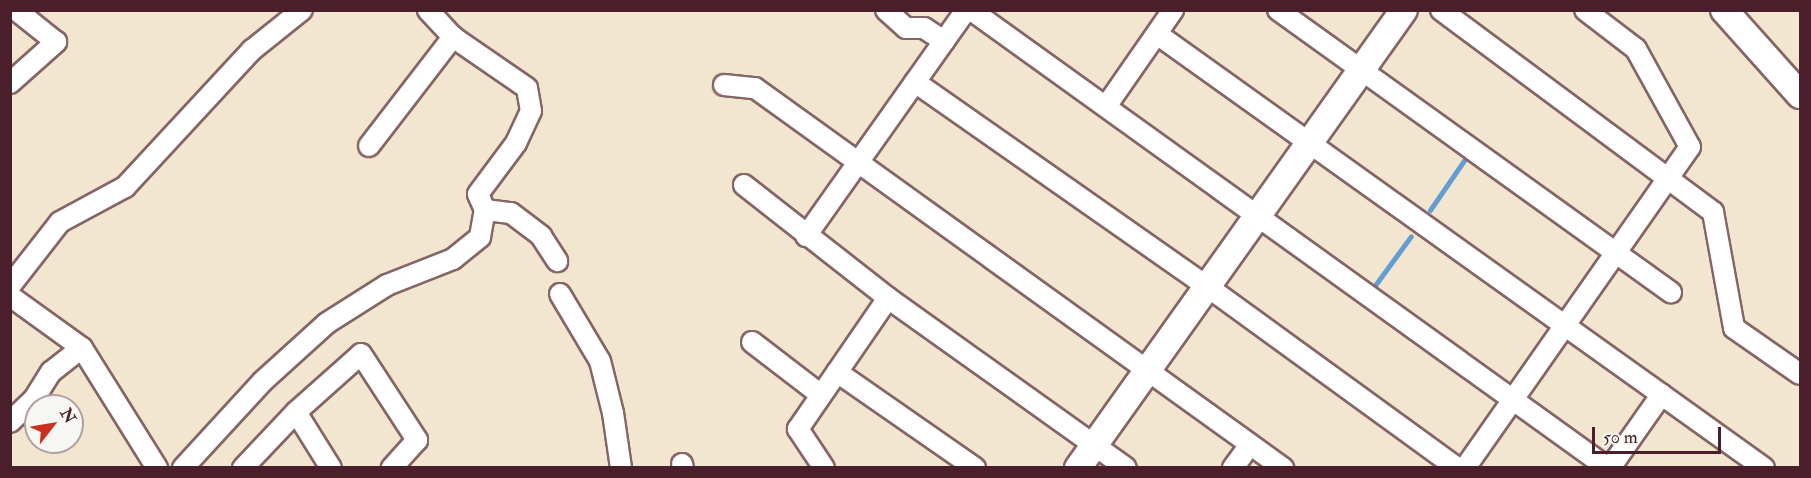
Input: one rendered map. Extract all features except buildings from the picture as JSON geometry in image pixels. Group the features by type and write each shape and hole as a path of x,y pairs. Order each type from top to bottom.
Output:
{"street":[{"path":"10,83 56,42 16,10"},
{"path":"10,286 60,222 125,187 252,50 302,10"},
{"path":"183,468 263,381 327,323 387,285 453,259 480,237 484,210 478,194 516,143 531,111 527,88 453,37 428,10"},
{"path":"886,10 906,28 924,28 944,41"},
{"path":"806,236 966,10"},
{"path":"971,10 1259,214 1609,468 1662,394"},
{"path":"1107,105 1173,10"},
{"path":"1278,10 1671,292"},
{"path":"1078,468 1404,10"},
{"path":"1441,10 1671,178 1713,212 1734,328 1800,374"},
{"path":"1465,468 1671,178 1690,147 1636,49 1585,10"},
{"path":"1724,10 1800,95"},
{"path":"1157,34 1764,468"},
{"path":"369,146 453,37"},
{"path":"915,82 1208,287 1457,468"},
{"path":"724,85 755,87 857,163 1282,468"},
{"path":"744,185 806,236 888,298 1126,468"},
{"path":"484,210 511,213 541,236 557,261"},
{"path":"561,294 600,361 613,413 621,468"},
{"path":"10,296 82,348 157,468"},
{"path":"824,468 798,429 888,298"},
{"path":"752,342 821,395"},
{"path":"10,422 34,399 51,372 82,348"},
{"path":"243,468 296,412 361,354 417,440 392,468"},
{"path":"837,372 975,468"},
{"path":"296,412 331,468"},
{"path":"1233,468 1250,445"}],"waterway":[{"path":"1430,210 1465,159"},
{"path":"1373,288 1411,236"}]}
